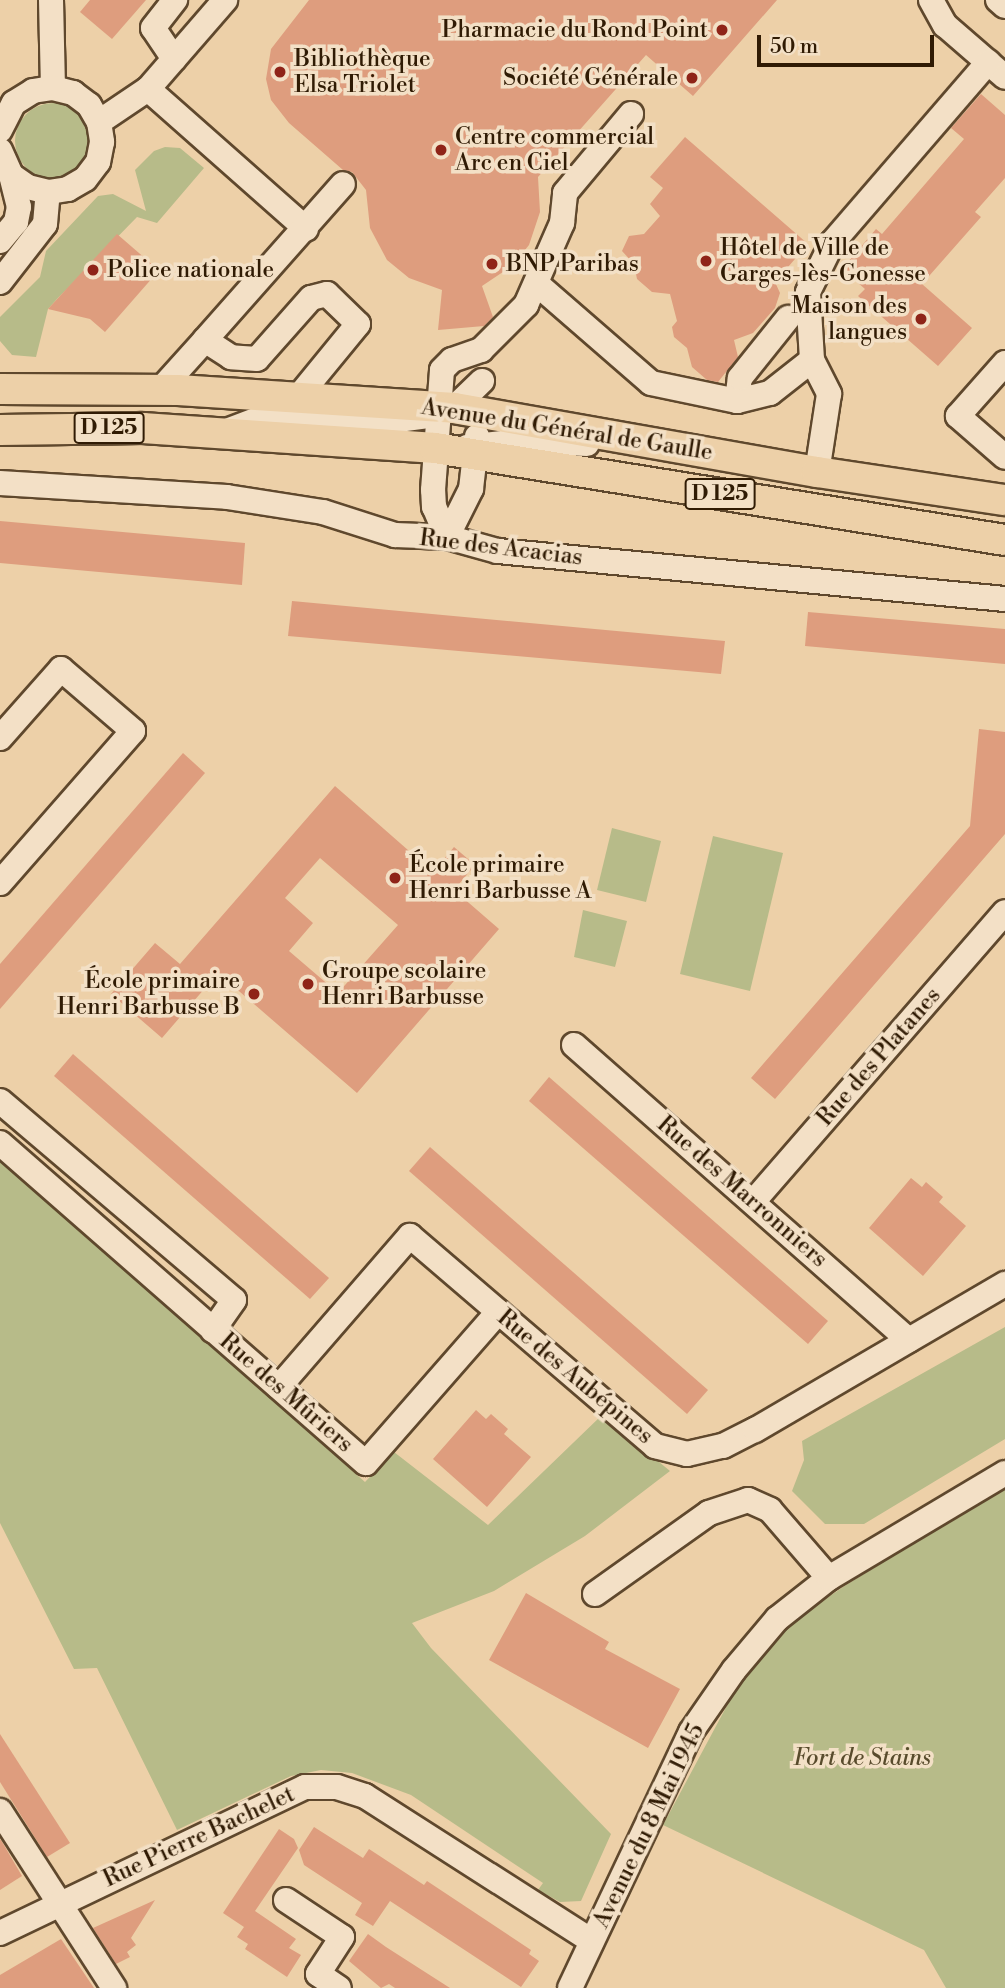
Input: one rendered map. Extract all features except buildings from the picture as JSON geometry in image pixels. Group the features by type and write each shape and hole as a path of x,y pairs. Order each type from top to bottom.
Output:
{"main road":[{"name":"Avenue du Général de Gaulle","path":"0,389 160,390 299,396 452,411 817,472 1005,500"},
{"name":"Avenue du Général de Gaulle","path":"0,430 144,428 217,435 460,449 1005,540"}],"street":[{"path":"51,0 53,88"},
{"path":"174,59 153,28 175,0"},
{"path":"100,122 148,89 225,0"},
{"path":"817,472 829,394 812,360 808,292 832,243 996,70 945,25 931,0"},
{"path":"998,0 1005,6"},
{"path":"0,130 7,99 53,88 73,93 89,105 100,122 102,142 98,162 85,179 68,189 48,192 28,187 3,160"},
{"path":"148,89 306,229"},
{"path":"447,537 471,489 452,411 438,382 452,360 481,350 526,304 562,223 565,193 631,114"},
{"path":"0,241 16,222 19,207 3,160"},
{"path":"160,390 306,229 343,184"},
{"path":"0,282 45,224 48,192"},
{"path":"537,284 650,383 737,401 769,393 812,360"},
{"path":"205,340 231,357 257,359 311,298 327,295 358,324 299,396"},
{"path":"737,401 740,379 788,318"},
{"path":"217,435 258,419 375,423 452,411 482,381 481,350"},
{"path":"1005,363 958,416 1005,457"},
{"path":"452,411 460,449"},
{"path":"447,537 434,507 433,483 460,449 565,440 642,452 689,450"},
{"name":"Rue des Acacias","path":"0,483 227,497 323,512 395,535 447,537 498,551 1005,598"},
{"path":"0,738 61,668 132,731 0,883"},
{"name":"Rue des Platanes","path":"753,1202 1005,912"},
{"name":"Rue des Marronniers","path":"574,1045 909,1340"},
{"name":"Rue des Mûriers","path":"0,1101 234,1300 213,1330"},
{"name":"Rue des Mûriers","path":"0,1143 366,1463 498,1312"},
{"name":"Rue des Aubépines","path":"279,1387 410,1236 655,1446 687,1454 723,1446 755,1430 1005,1284"},
{"name":"Avenue du 8 Mai 1945","path":"570,1988 691,1732 734,1670 777,1619 829,1578 1005,1473"},
{"path":"595,1594 709,1513 748,1500 771,1510 829,1578"},
{"name":"Rue Pierre Bachelet","path":"0,1933 305,1787 337,1787 365,1796 592,1941"},
{"path":"0,1811 114,1988"},
{"path":"286,1900 342,1937 318,1973 339,1988"}],"green space":[{"path":"53,103 67,106 80,114 88,127 91,141 88,155 80,168 67,176 53,179 39,176 26,168 18,155 15,141 18,127 26,114 39,106"},
{"path":"165,147 180,148 204,168 157,223 137,217 48,309 36,357 12,355 0,341 0,317 40,277 46,251 98,196 113,194 146,211 135,170 154,151"},
{"path":"612,828 661,841 646,902 597,890"},
{"path":"713,836 783,853 750,991 680,974"},
{"path":"583,910 627,921 615,967 574,957"},
{"path":"0,1158 365,1482 394,1452 488,1525 602,1415 670,1471 585,1536 494,1591 412,1623 431,1648 611,1834 581,1901 560,1902 538,1890 543,1883 411,1795 352,1773 321,1770 291,1776 177,1830 97,1668 74,1669 0,1523"},
{"path":"1005,1327 1005,1439 864,1524 825,1524 792,1491 804,1460 802,1441"},
{"name":"Fort de Stains","path":"1005,1486 1005,1988 946,1988 924,1950 663,1825 760,1644 843,1587"}],"place":[{"name":"Pharmacie du Rond Point","path":"722,30"},
{"name":"Bibliothèque Elsa Triolet","path":"280,72"},
{"name":"Société Générale","path":"692,78"},
{"name":"Centre commercial Arc en Ciel","path":"441,150"},
{"name":"Hôtel de Ville de Garges-lès-Gonesse","path":"706,261"},
{"name":"BNP Paribas","path":"492,264"},
{"name":"Police nationale","path":"93,270"},
{"name":"Maison des langues","path":"921,319"},
{"name":"École primaire Henri Barbusse A","path":"395,878"},
{"name":"Groupe scolaire Henri Barbusse","path":"308,984"},
{"name":"École primaire Henri Barbusse B","path":"254,994"}]}
